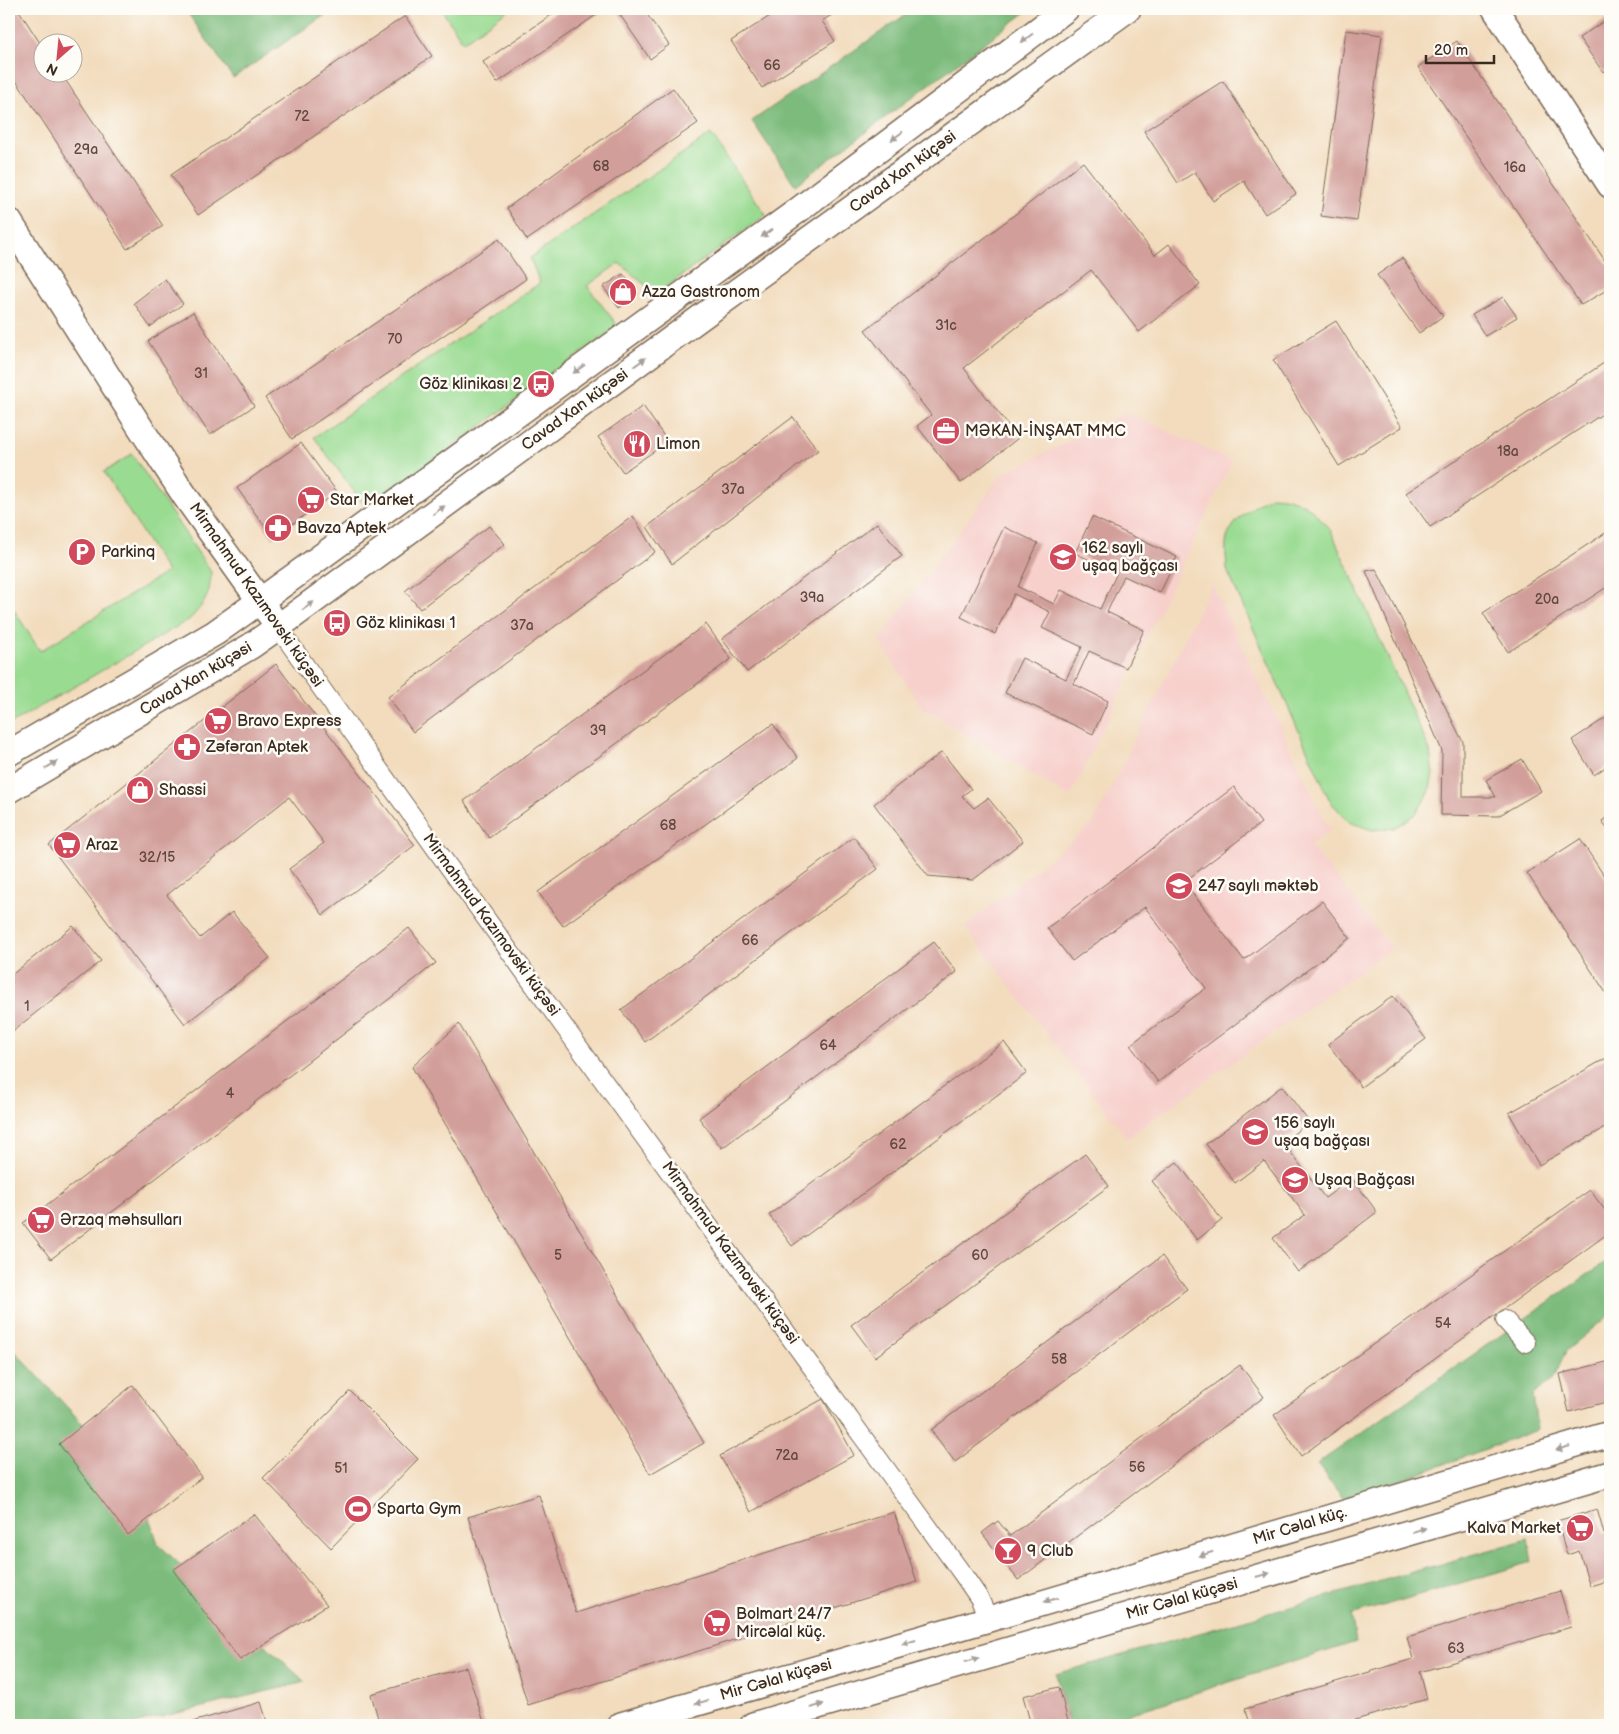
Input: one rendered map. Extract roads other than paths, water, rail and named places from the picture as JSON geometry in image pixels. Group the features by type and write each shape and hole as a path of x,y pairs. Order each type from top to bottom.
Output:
{"street":[{"name":"Cavad Xan küçəsi","path":"9,753 215,633 260,602 793,214 1066,9"},
{"name":"Cavad Xan küçəsi","path":"9,790 238,654 278,627 700,318 1128,9"},
{"path":"1495,9 1610,185"},
{"name":"Mirmahmud Kazımovski küçəsi","path":"9,221 185,496 514,959 964,1576 979,1598 989,1619"},
{"path":"1505,1320 1526,1343"},
{"name":"Mir Cəlal küç.","path":"989,1619 1610,1434"},
{"name":"Mir Cəlal küçəsi","path":"753,1725 1610,1474"},
{"path":"989,1619 999,1652"},
{"name":"Mir Cəlal küçəsi","path":"621,1725 989,1619"}],"place":[{"name":"Azza Gastronom","path":"623,292"},
{"name":"Göz klinikası 2","path":"541,384"},
{"name":"MƏKAN-İNŞAAT MMC","path":"946,431"},
{"name":"Limon","path":"637,444"},
{"name":"Star Market","path":"311,500"},
{"name":"Bavza Aptek","path":"278,528"},
{"name":"Parkinq","path":"82,552"},
{"name":"162 saylı uşaq bağçası","path":"1063,557"},
{"name":"Göz klinikası 1","path":"337,623"},
{"name":"Bravo Express","path":"218,721"},
{"name":"Zəfəran Aptek","path":"187,747"},
{"name":"Shassi","path":"140,790"},
{"name":"Araz","path":"67,845"},
{"name":"247 saylı məktəb","path":"1179,886"},
{"name":"156 saylı uşaq bağçası","path":"1255,1132"},
{"name":"Uşaq Bağçası","path":"1295,1180"},
{"name":"Ərzaq məhsulları","path":"41,1220"},
{"name":"Sparta Gym","path":"358,1509"},
{"name":"Kalva Market","path":"1580,1528"},
{"name":"9 Club","path":"1008,1551"},
{"name":"Bolmart 24/7 Mircәlal küç.","path":"717,1623"}]}
